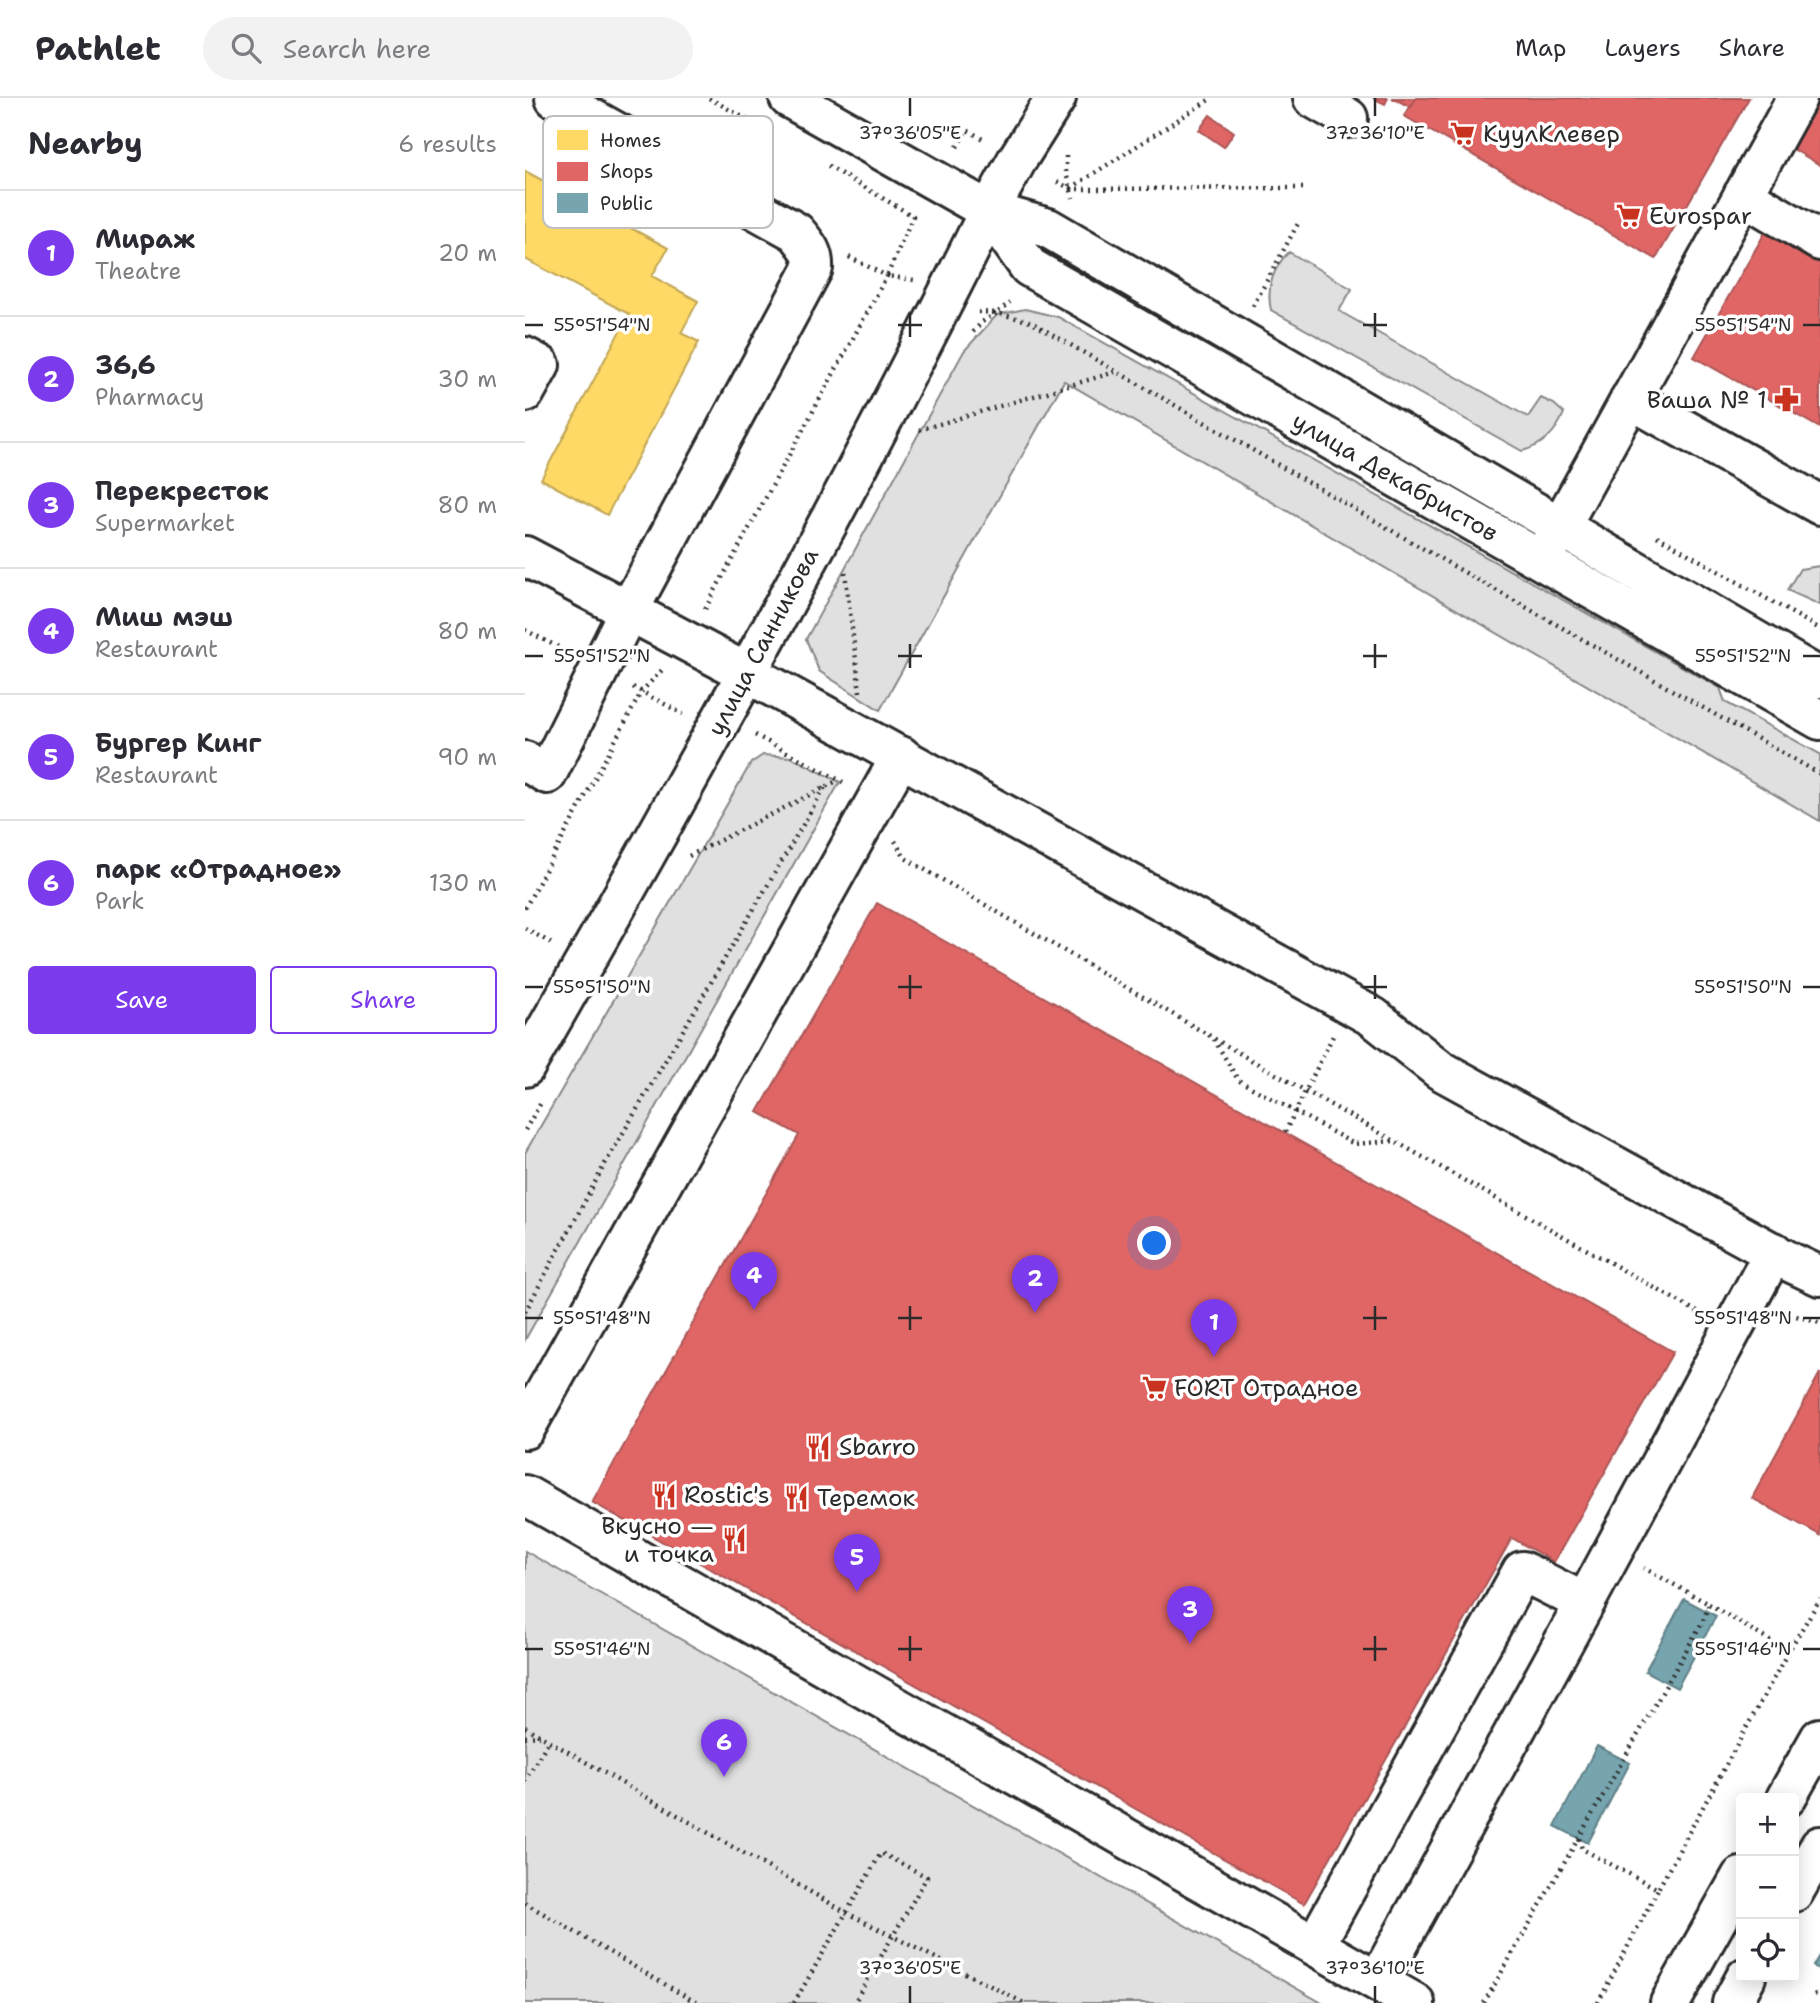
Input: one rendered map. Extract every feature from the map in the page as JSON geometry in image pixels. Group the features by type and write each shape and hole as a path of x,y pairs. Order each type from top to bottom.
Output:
{"main road":[{"path":"555,98 587,116"},
{"name":"улица Декабристов","path":"789,98 989,211 1048,228 1820,678"},
{"name":"улица Санникова","path":"525,1067 748,673 941,309 989,211 1056,98"},
{"path":"1313,98 1348,118"},
{"path":"1541,561 1797,98"},
{"path":"1743,195 1820,241"},
{"name":"улица Декабристов","path":"989,211 1029,267 1820,720"},
{"path":"525,761 547,774 629,610 813,268 814,258 810,248 796,232 773,219"},
{"path":"525,357 540,365 525,392"},
{"path":"1630,399 1820,505"},
{"path":"525,556 901,756 1373,1017 1440,1070 1820,1276"},
{"path":"525,1429 901,756"},
{"path":"1378,1981 1774,1252"},
{"path":"525,1496 1415,2003"},
{"path":"1315,1945 1521,1571 1585,1603"},
{"path":"1789,1793 1820,1738"},
{"path":"1799,1883 1820,1846"},
{"path":"1670,2003 1736,1886"},
{"path":"1732,2003 1743,1982"}],"path":[{"path":"1067,195 1070,189 1212,98"},
{"path":"957,146 967,130 983,139"},
{"path":"1066,153 1070,189 1077,206"},
{"path":"1057,182 1070,189 1308,188"},
{"path":"525,908 642,691 688,641 887,276 913,216"},
{"path":"1251,310 1300,220"},
{"path":"887,276 918,281"},
{"path":"969,336 982,322 1010,302"},
{"path":"977,312 997,313 1031,322 1820,774"},
{"path":"919,422 914,431 1116,372"},
{"path":"1651,533 1820,629"},
{"path":"837,579 844,568 861,698"},
{"path":"642,691 684,715"},
{"path":"749,733 868,794 905,858 1306,1091 1706,1317"},
{"path":"688,857 839,780"},
{"path":"525,1312 605,1164 825,787"},
{"path":"525,928 555,945"},
{"path":"1285,1132 1349,1004"},
{"path":"1214,1038 1238,1080 1354,1144 1394,1140"},
{"path":"1598,2003 1658,1888 1820,1599"},
{"path":"1709,1604 1788,1652"},
{"path":"1483,2003 1703,1620"},
{"path":"525,1727 847,1913 1024,2003"},
{"path":"525,1737 541,1735"},
{"path":"525,1781 549,1740"},
{"path":"1579,1838 1582,1849 1658,1888"},
{"path":"794,2003 881,1853 927,1877 854,2003"},
{"path":"525,1903 697,2003"},
{"path":"1814,1995 1820,1992"}],"shaded area":[{"path":"1289,252 1352,289 1339,311 1528,417 1541,398 1554,404 1564,413 1557,427 1542,442 1522,451 1271,310 1269,294 1272,279"},
{"path":"1025,309 1058,317 1720,688 1725,702 1820,754 1820,821 1064,381 880,710 819,671 806,639 964,351 997,315"},
{"path":"1820,566 1820,605 1787,590 1800,569"},
{"path":"763,755 791,757 840,782 525,1340 525,1153 751,763"},
{"path":"525,1551 1322,2003 525,2003"}],"building: Homes":[{"path":"525,171 543,181 543,228 631,228 668,248 652,276 698,301 681,333 699,342 607,515 541,479 629,314 525,259"}],"building: Shops":[{"path":"1373,98 1388,98 1385,104"},
{"path":"1392,98 1416,98 1411,107"},
{"path":"1416,98 1749,98 1656,259 1404,116"},
{"path":"1813,98 1820,98 1820,165 1786,145"},
{"path":"1210,115 1234,132 1224,147 1199,130"},
{"path":"1767,229 1820,260 1820,428 1694,357"},
{"name":"FORT Отрадное","path":"877,903 1673,1352 1554,1562 1512,1538 1304,1904 592,1502 799,1135 758,1112"},
{"path":"1820,1373 1820,1535 1752,1498"}],"building: Public":[{"path":"1684,1599 1716,1616 1677,1688 1645,1671"},
{"path":"1597,1746 1630,1763 1588,1843 1555,1826"},
{"path":"1820,1954 1820,1970 1813,1966"}],"place":[{"name":"КуулКлевер","path":"1463,134"},
{"name":"Eurospar","path":"1629,216"},
{"name":"Ваша № 1","path":"1787,400"},
{"name":"Миш мэш","path":"754,1310"},
{"name":"36,6","path":"1035,1313"},
{"name":"Мираж","path":"1214,1357"},
{"name":"FORT Отрадное","path":"1154,1388"},
{"name":"Sbarro","path":"819,1447"},
{"name":"Rostic's","path":"664,1495"},
{"name":"Теремок","path":"797,1498"},
{"name":"Вкусно — и точка","path":"734,1540"},
{"name":"Бургер Кинг","path":"857,1592"},
{"name":"Перекресток","path":"1190,1644"},
{"name":"парк «Отрадное»","path":"724,1777"}]}
